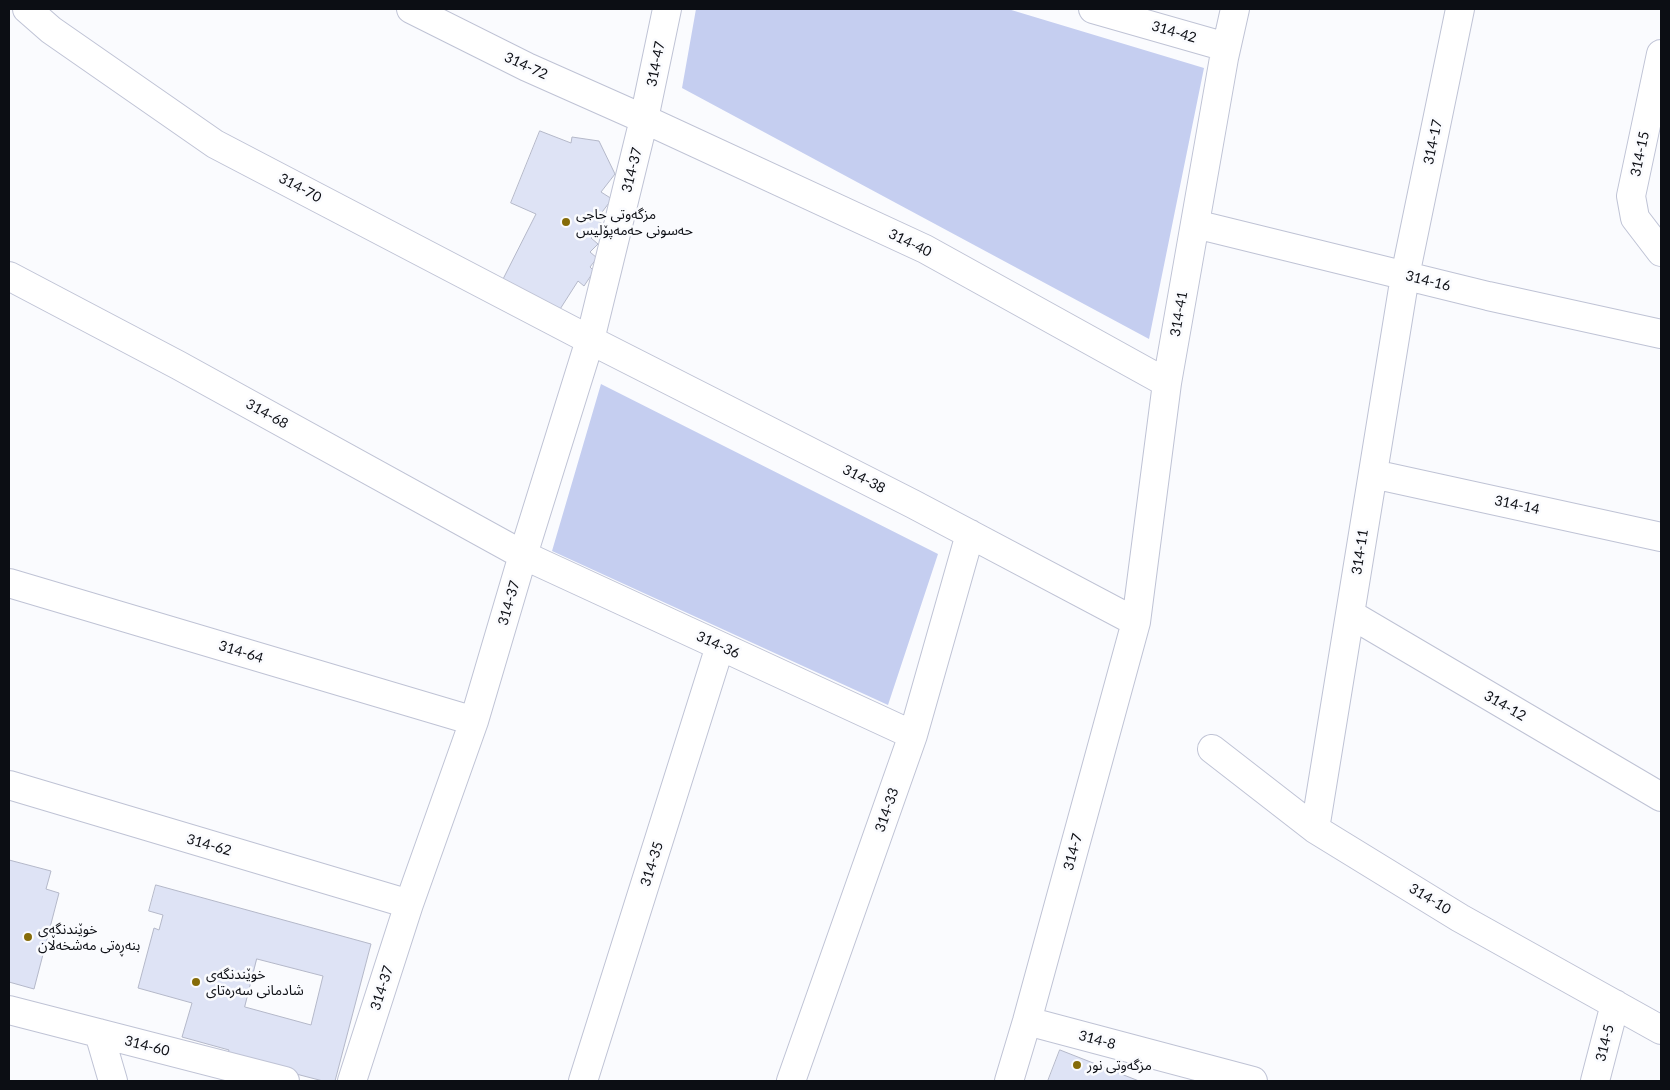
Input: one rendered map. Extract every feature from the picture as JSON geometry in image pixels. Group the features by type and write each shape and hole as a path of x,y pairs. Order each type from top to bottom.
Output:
{"street":[{"name":"314-72","path":"411,9 450,18 527,67 644,118"},
{"name":"314-47","path":"644,118 667,9"},
{"name":"314-42","path":"1093,9 1226,47"},
{"name":"314-41","path":"1136,622 1167,383 1226,47 1235,9"},
{"name":"314-17","path":"1405,276 1460,9"},
{"name":"314-70","path":"29,10 51,30 215,144 590,340"},
{"name":"314-15","path":"1661,54 1631,196 1635,218 1661,252"},
{"name":"314-37","path":"352,1081 409,904 474,721 590,340 644,118"},
{"name":"314-40","path":"644,118 925,249 1167,383"},
{"name":"314-16","path":"1195,224 1488,296 1661,334"},
{"name":"314-68","path":"9,276 178,365 523,555"},
{"name":"314-11","path":"1315,829 1405,276"},
{"name":"314-38","path":"590,340 970,534 1136,622"},
{"name":"314-14","path":"1373,474 1661,537"},
{"name":"314-33","path":"791,1081 913,735 970,534"},
{"name":"314-36","path":"523,555 913,735"},
{"name":"314-64","path":"9,583 474,721"},
{"name":"314-12","path":"1350,614 1661,798"},
{"name":"314-7","path":"1008,1081 1027,1021 1136,622"},
{"name":"314-35","path":"583,1081 720,646"},
{"name":"314-10","path":"1212,749 1315,829 1460,918 1661,1030"},
{"name":"314-62","path":"9,785 409,904"},
{"name":"314-5","path":"1595,1081 1615,1004"},
{"name":"314-60","path":"9,1010 285,1081"},
{"name":"314-8","path":"1027,1021 1253,1081"},
{"path":"99,1033 113,1081"}],"shaded area":[{"path":"696,9 1008,9 1204,68 1149,339 682,88"},
{"path":"601,384 938,554 888,705 552,551"}],"building":[{"name":"مزگەوتی حاجی حەسونی حەمەپۆلیس","path":"540,131 571,143 572,137 599,141 615,174 601,192 612,199 596,220 603,224 591,238 598,244 590,252 597,258 590,267 594,271 584,286 578,281 555,317 500,285 536,214 511,203"},
{"name":"خوێندنگەی بنەڕەتی مەشخەڵان","path":"9,860 51,871 46,889 59,893 34,989 9,982"},
{"name":"خوێندنگەی شادمانی سەرەتای","path":"156,885 371,944 335,1081 323,1081 227,1056 229,1050 182,1037 192,1003 138,988 154,928 159,930 163,915 149,911","holes":["257,959 323,976 311,1025 245,1007"]},
{"name":"مزگەوتی نور","path":"1060,1050 1139,1081 1048,1081"}],"place":[{"name":"مزگەوتی حاجی حەسونی حەمەپۆلیس","path":"566,222"},
{"name":"خوێندنگەی بنەڕەتی مەشخەڵان","path":"28,937"},
{"name":"خوێندنگەی شادمانی سەرەتای","path":"196,982"},
{"name":"مزگەوتی نور","path":"1077,1065"}]}
